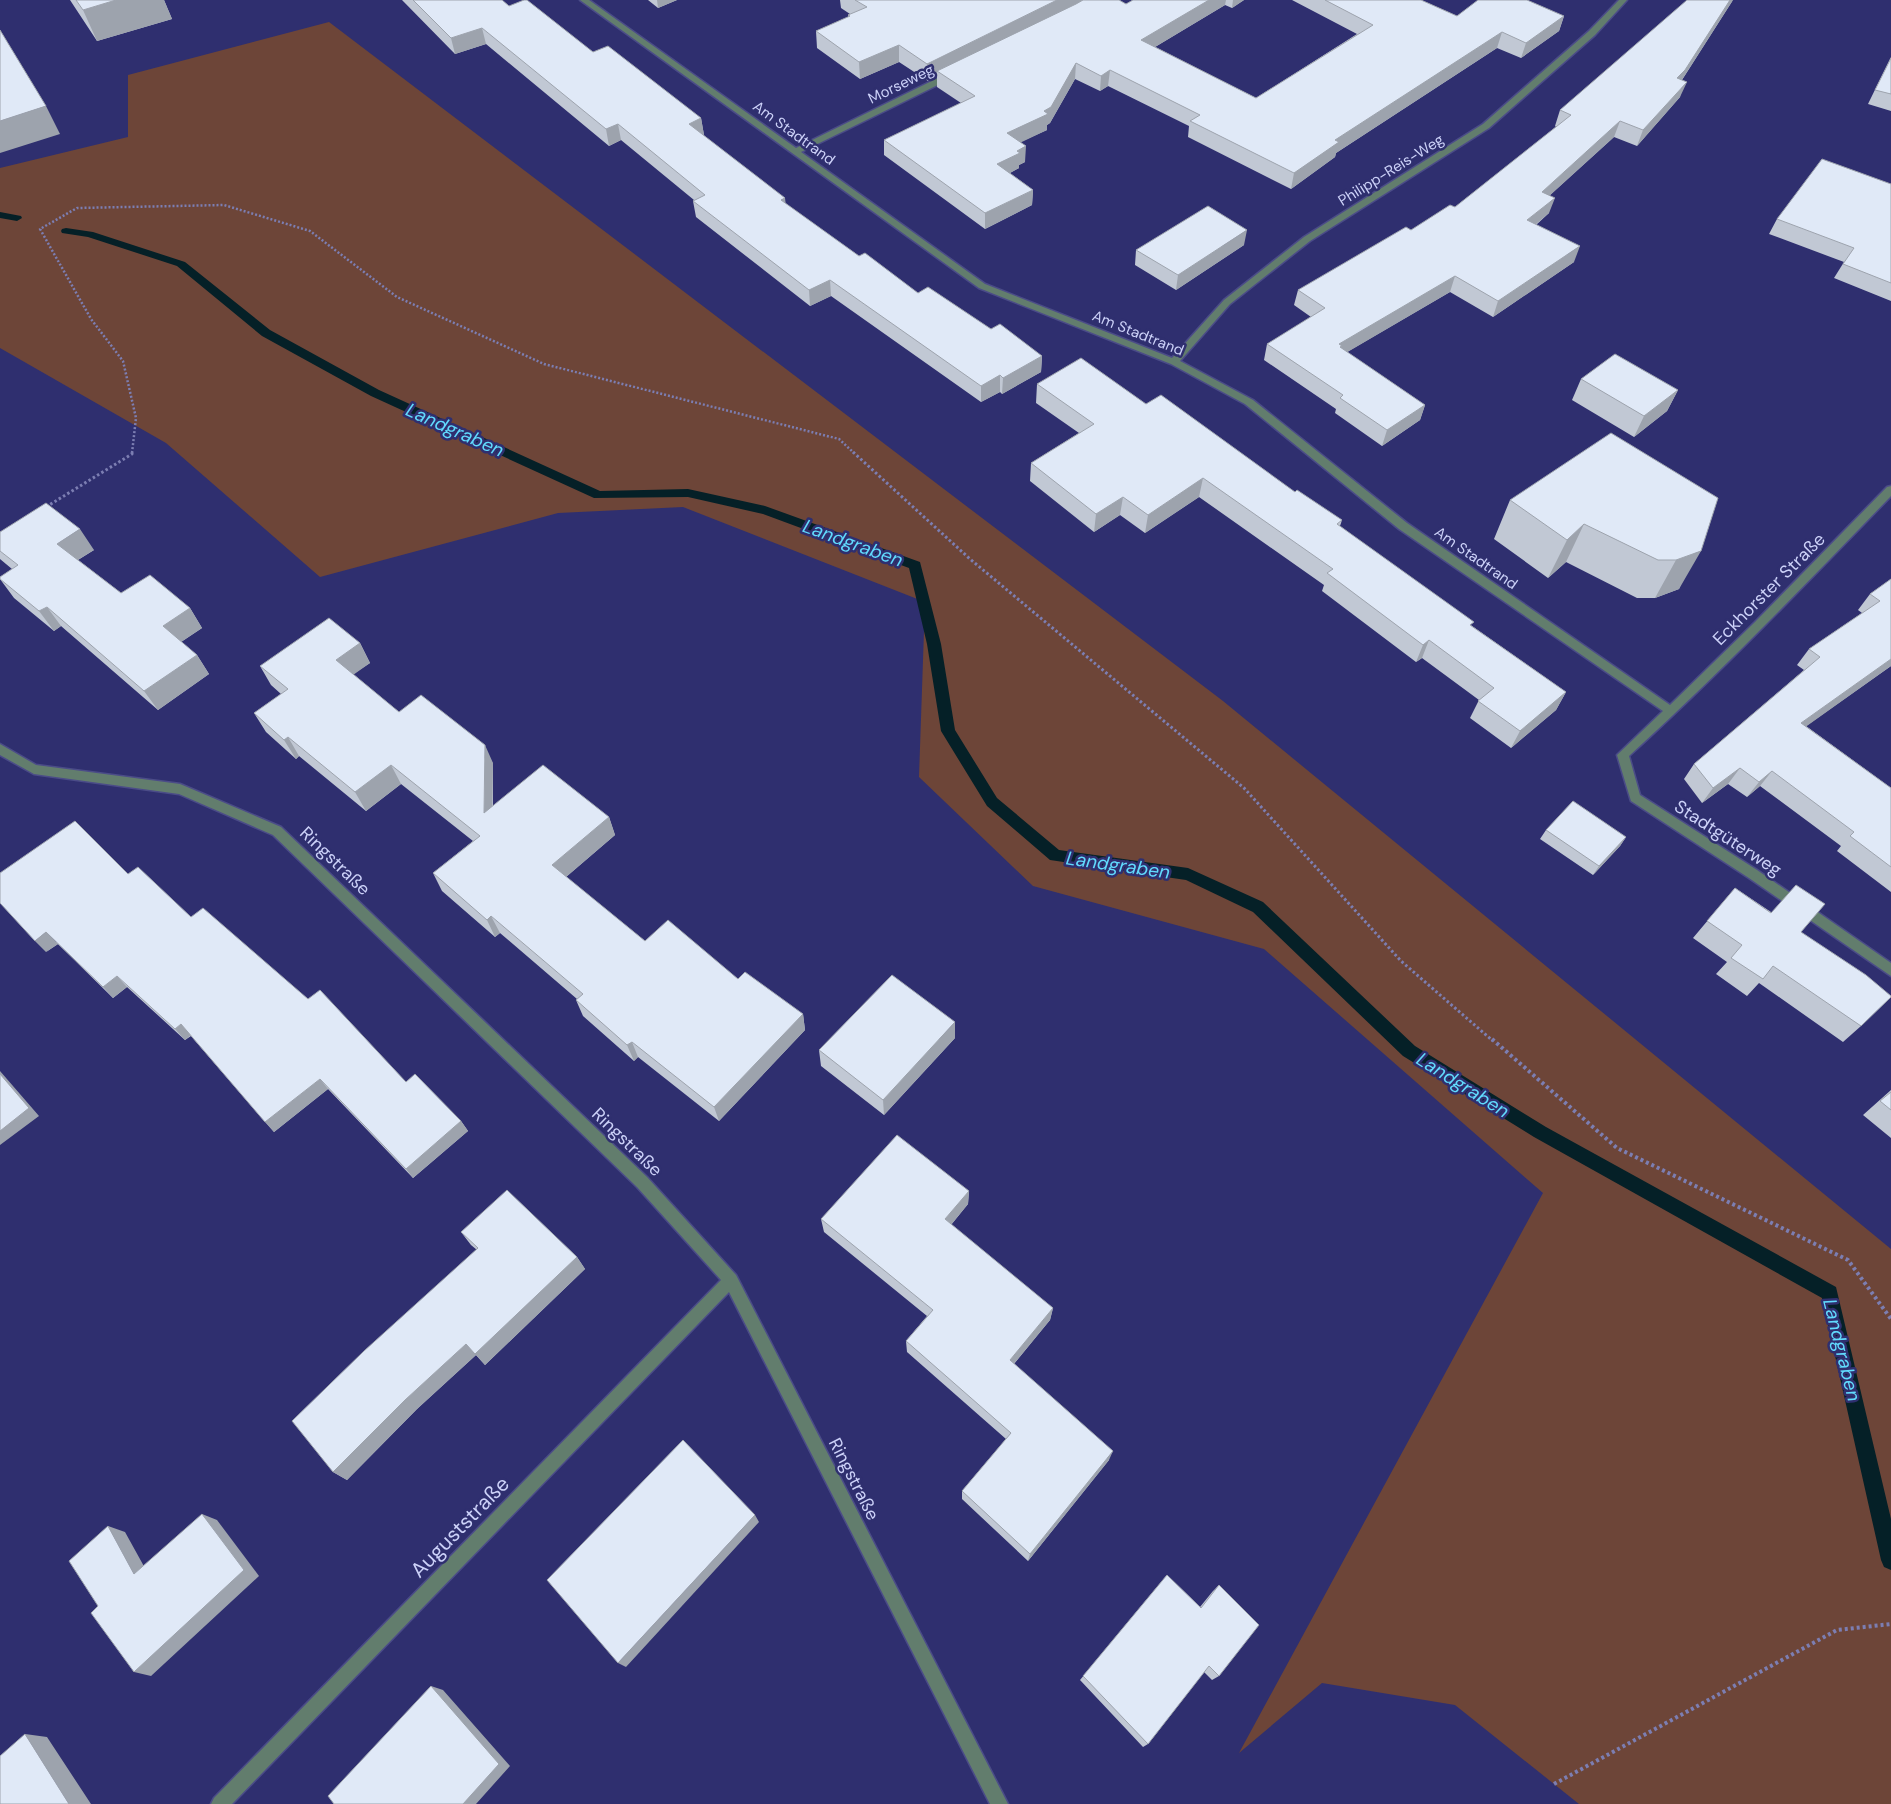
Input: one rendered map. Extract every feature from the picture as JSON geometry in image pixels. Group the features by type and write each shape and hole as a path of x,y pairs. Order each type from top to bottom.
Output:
{"street":[{"name":"Am Stadtrand","path":"584,0 982,286 1174,362 1249,402 1403,526 1672,711"},
{"name":"Philipp-Reis-Weg","path":"1174,362 1227,302 1307,239 1486,126 1592,33 1623,0"},
{"name":"Morseweg","path":"794,152 964,69"},
{"name":"Eckhorster Straße","path":"1672,711 1752,633 1891,490"},
{"name":"Stadtgüterweg","path":"1672,711 1623,755 1635,798 1753,874 1891,970"},
{"name":"Ringstraße","path":"0,749 34,769 180,788 277,831 642,1182 732,1280 999,1804"},
{"name":"Auguststraße","path":"220,1804 732,1280"}],"path":[{"path":"41,510 132,454 136,418 123,361 91,319 40,229 76,208 224,205 310,231 397,298 544,364 839,439 970,559 1244,788 1401,961 1617,1148 1848,1260 1891,1319"},
{"path":"1554,1784 1837,1630 1891,1624"}],"shaded area":[{"path":"329,22 1223,701 1891,1249 1891,1804 1579,1804 1455,1705 1322,1683 1239,1753 1543,1193 1264,949 1033,886 919,777 925,602 683,507 558,513 320,577 166,443 0,348 0,168 128,137 128,75"}],"building":[{"path":"76,0 116,0 83,10"},
{"path":"413,0 502,0 509,6 527,0 593,52 608,46 701,118 689,124 785,198 781,200 859,256 865,253 918,293 928,287 991,329 1000,324 1042,356 1003,378 1000,375 981,386 830,280 809,290 693,201 705,195 618,124 606,129 482,28 451,38"},
{"path":"855,0 1057,0 927,64 899,45 859,62 816,31 867,7"},
{"path":"1083,0 1119,0 1126,4 1133,0 1209,0 1141,40 1256,98 1373,25 1325,0 1421,0 1457,16 1478,0 1527,0 1564,16 1526,43 1502,32 1335,140 1339,142 1294,173 1190,121 1200,115 1110,70 1101,76 1076,63 1051,107 1044,111 1048,114 1007,133 1026,146 1017,151 1020,153 997,164 1033,190 985,213 884,140 975,96 937,71"},
{"path":"1687,0 1730,0 1685,70 1677,78 1687,82 1643,130 1620,121 1542,192 1555,198 1527,220 1580,246 1498,301 1455,276 1339,344 1342,346 1340,347 1425,405 1387,430 1340,398 1343,395 1267,344 1325,308 1298,290 1406,227 1411,230 1450,205 1455,207 1571,115 1560,110"},
{"path":"0,30 46,106 0,121"},
{"path":"1891,58 1891,94 1875,90"},
{"path":"1822,159 1891,184 1891,283 1843,264 1854,248 1777,219"},
{"path":"1208,206 1247,230 1178,275 1136,250"},
{"path":"1615,354 1678,390 1644,416 1581,379"},
{"path":"1081,358 1146,404 1161,395 1295,492 1297,490 1342,520 1337,524 1474,622 1470,625 1566,692 1520,731 1478,701 1494,688 1429,640 1423,645 1327,573 1333,569 1203,478 1148,515 1123,497 1096,514 1031,463 1094,424 1037,384"},
{"path":"1611,433 1718,498 1701,551 1676,560 1658,560 1584,524 1567,540 1510,500"},
{"path":"46,503 80,529 57,544 121,593 150,575 190,608 163,626 197,655 144,691 47,607 39,611 0,579 0,577 18,565 0,551 0,532"},
{"path":"1891,579 1891,659 1801,723 1891,788 1891,867 1850,836 1854,832 1772,771 1759,782 1740,768 1713,788 1694,764 1820,657 1809,649 1880,601 1870,594"},
{"path":"329,618 360,643 336,660 399,712 421,695 485,745 484,813 543,765 609,817 552,865 645,941 668,920 738,979 745,972 803,1014 714,1107 632,1042 627,1045 576,1000 583,994 491,916 487,920 433,873 480,836 391,765 355,792 288,737 284,740 254,713 288,689 260,666"},
{"path":"1573,801 1626,837 1599,866 1546,830"},
{"path":"75,821 128,874 138,867 191,917 203,908 308,999 320,990 406,1082 415,1074 461,1121 406,1169 320,1079 265,1122 181,1024 175,1029 117,976 103,987 46,932 35,941 0,903 0,873"},
{"path":"1796,885 1825,904 1801,932 1866,975 1891,996 1861,1026 1773,966 1763,979 1731,958 1742,945 1707,921 1735,888 1771,913"},
{"path":"892,975 955,1022 883,1100 819,1050"},
{"path":"0,1074 29,1108 0,1131"},
{"path":"1891,1092 1891,1110 1880,1101"},
{"path":"897,1135 969,1191 945,1219 1053,1308 1010,1360 1113,1451 1030,1554 962,1491 1011,1433 906,1341 933,1310 821,1219"},
{"path":"507,1190 577,1257 475,1354 466,1344 405,1400 333,1472 292,1421 364,1351 478,1248 461,1232"},
{"path":"683,1440 755,1515 618,1663 547,1580"},
{"path":"202,1514 244,1570 134,1672 91,1613 98,1606 69,1561 108,1526 134,1574"},
{"path":"1167,1575 1201,1608 1219,1585 1259,1625 1219,1676 1209,1666 1148,1744 1083,1676"},
{"path":"431,1686 499,1764 463,1804 334,1804 328,1796"},
{"path":"25,1734 69,1804 0,1804 0,1756"}],"waterway":[{"name":"Landgraben","path":"0,215 17,218"},
{"name":"Landgraben","path":"66,231 89,234 181,264 266,333 375,393 598,495 688,493 765,510 915,565 934,644 948,731 992,802 1055,856 1188,874 1258,907 1409,1051 1540,1132 1830,1293 1891,1560"}]}
